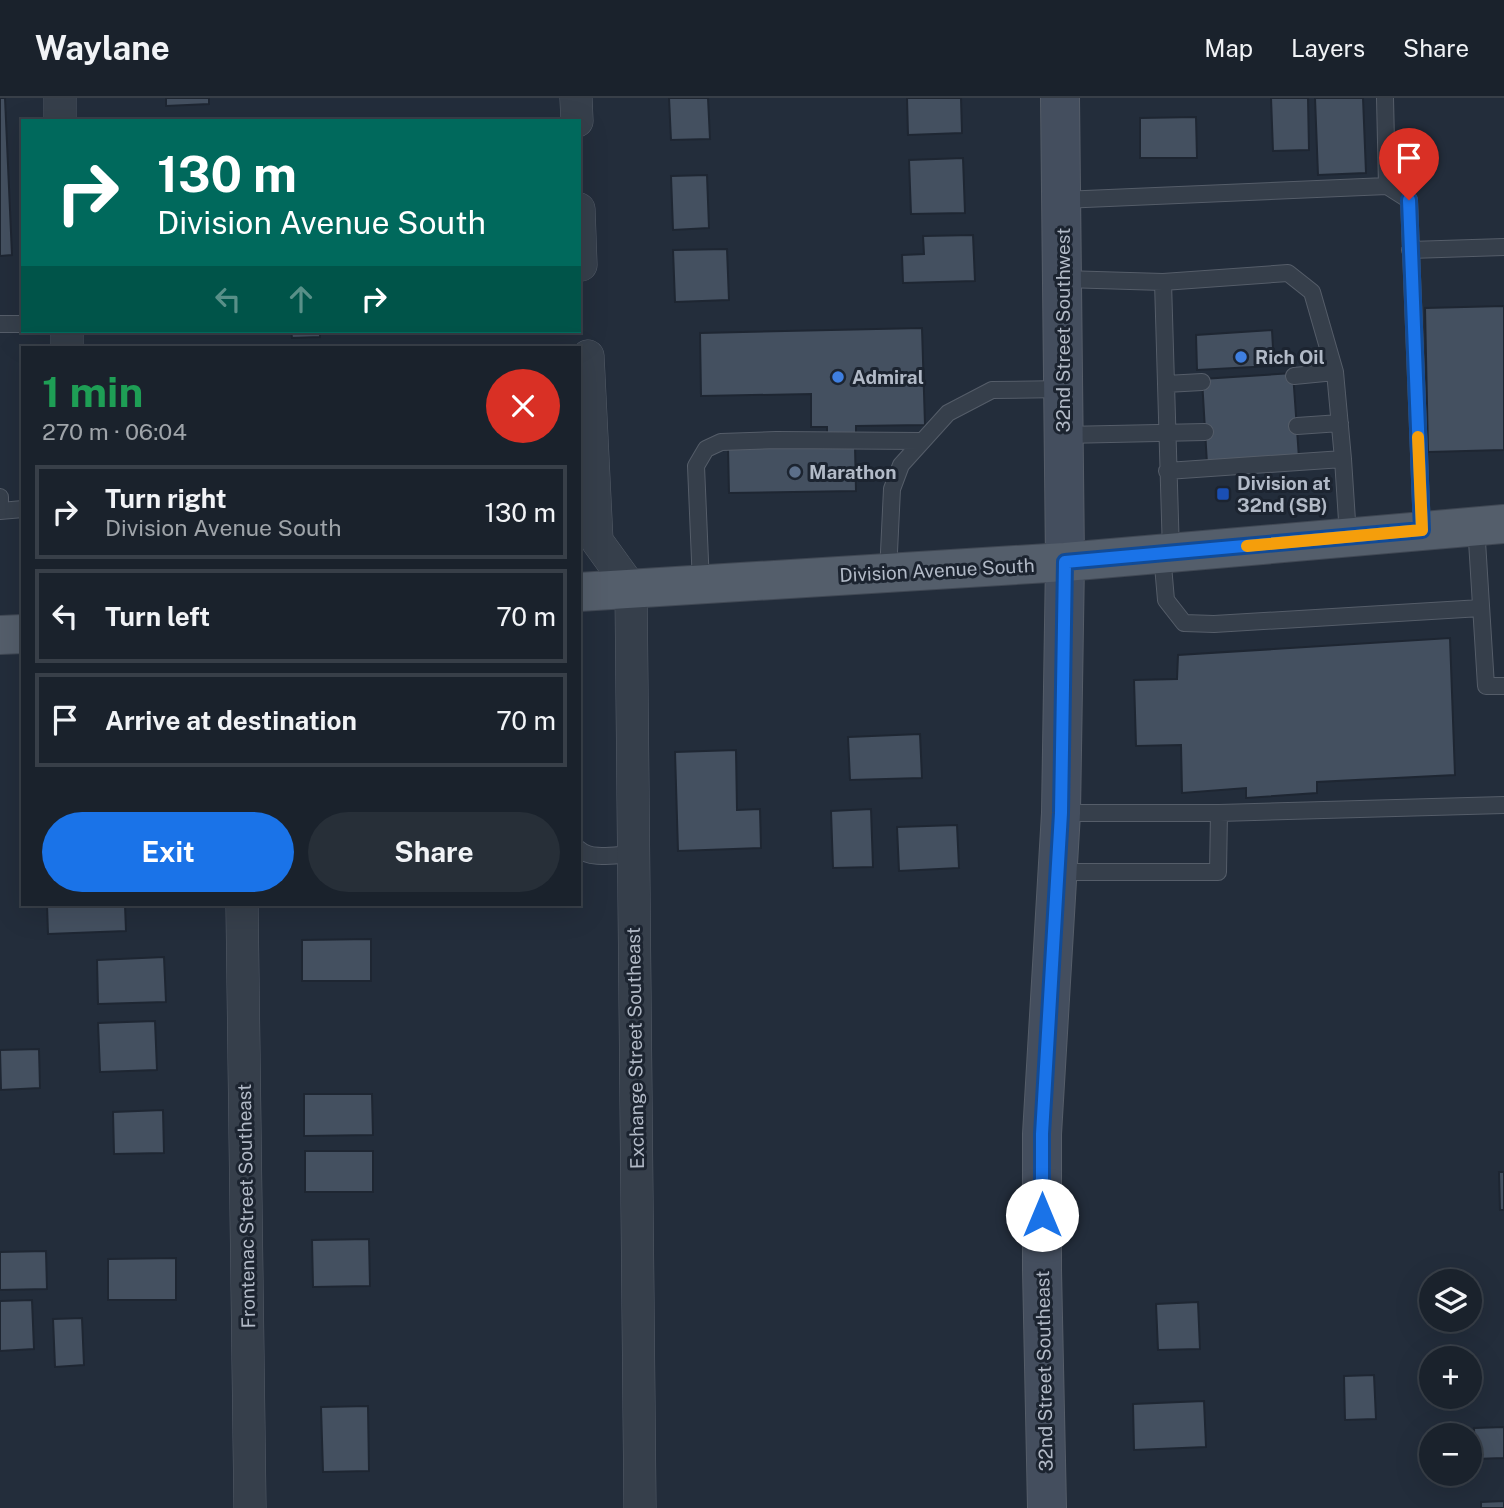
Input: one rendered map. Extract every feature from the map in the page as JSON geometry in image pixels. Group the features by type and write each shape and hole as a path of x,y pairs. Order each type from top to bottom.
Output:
{"main road":[{"name":"Division Avenue South","path":"581,592 1065,562 1490,525"},
{"path":"0,635 21,634"}],"street":[{"path":"60,98 60,119"},
{"path":"576,98 577,119"},
{"name":"32nd Street Southwest","path":"1060,98 1065,562"},
{"path":"588,356 597,541 631,588"},
{"name":"32nd Street Southeast","path":"1047,1508 1042,1134 1061,813 1065,562"},
{"name":"Exchange Street Southeast","path":"631,588 639,1508"},
{"name":"Frontenac Street Southeast","path":"243,906 250,1508"}],"lane":[{"path":"1385,98 1387,186"},
{"path":"1062,200 1387,186 1409,200 1422,530"},
{"path":"1410,250 1504,247"},
{"path":"1064,279 1163,282 1288,273 1312,292 1335,372 1348,536"},
{"path":"1163,282 1167,471 1166,600 1184,623 1214,624 1482,608"},
{"path":"0,324 21,324"},
{"path":"1294,376 1335,372"},
{"path":"1166,384 1202,382"},
{"path":"888,573 892,489 901,465 921,441 948,413 992,390 1064,389"},
{"path":"1297,426 1340,423"},
{"path":"1064,435 1205,432"},
{"path":"701,584 696,466 706,449 721,442 921,441"},
{"path":"1167,471 1343,459"},
{"path":"0,497 0,511 21,509"},
{"path":"1490,525 1482,608 1486,686 1504,686"},
{"path":"1061,813 1219,813 1504,805"},
{"path":"1058,872 1218,872 1219,813"},
{"path":"581,852 589,855 634,854"}],"building":[{"path":"0,98 5,98 12,255 0,256"},
{"path":"166,98 209,98 209,104 166,106"},
{"path":"669,98 708,98 710,139 671,140"},
{"path":"907,98 961,98 962,133 908,135"},
{"path":"1271,98 1308,98 1309,150 1273,151"},
{"path":"1315,98 1363,98 1366,173 1318,175"},
{"path":"1196,117 1197,158 1140,158 1140,118"},
{"path":"963,158 965,213 911,214 909,160"},
{"path":"707,175 709,228 673,230 671,176"},
{"path":"973,235 975,281 903,283 902,255 924,254 923,236"},
{"path":"727,249 729,300 675,302 673,250"},
{"path":"1504,306 1504,450 1428,452 1425,308"},
{"path":"922,328 925,425 856,426 856,433 827,433 827,427 811,427 811,394 701,396 700,333"},
{"path":"1272,330 1274,366 1197,370 1196,335"},
{"path":"291,333 320,333 320,337 292,338"},
{"path":"1293,373 1299,458 1207,464 1202,379"},
{"path":"855,446 856,491 729,493 728,448"},
{"path":"1450,638 1455,775 1317,782 1317,793 1246,798 1246,788 1182,793 1181,745 1136,746 1134,680 1177,679 1178,655"},
{"path":"920,734 922,778 850,780 848,737"},
{"path":"736,750 737,810 760,809 761,848 678,851 675,752"},
{"path":"871,809 873,867 833,868 831,811"},
{"path":"957,825 959,868 899,871 897,827"},
{"path":"47,906 125,906 126,931 48,934"},
{"path":"371,939 371,981 302,981 302,940"},
{"path":"164,957 166,1002 98,1004 97,960"},
{"path":"155,1021 157,1070 100,1072 98,1023"},
{"path":"39,1049 40,1088 1,1090 0,1050"},
{"path":"304,1094 372,1094 373,1135 304,1136"},
{"path":"163,1110 164,1153 114,1154 113,1112"},
{"path":"305,1151 373,1151 373,1192 305,1192"},
{"path":"1499,1172 1504,1172 1504,1210 1500,1210"},
{"path":"369,1239 370,1286 313,1287 312,1240"},
{"path":"46,1251 47,1289 0,1290 0,1252"},
{"path":"176,1258 176,1300 108,1300 108,1259"},
{"path":"32,1300 34,1349 0,1351 0,1301"},
{"path":"1198,1302 1200,1349 1158,1350 1156,1304"},
{"path":"82,1318 84,1365 55,1367 53,1319"},
{"path":"1374,1375 1376,1419 1345,1420 1344,1376"},
{"path":"1204,1401 1206,1447 1134,1450 1133,1404"},
{"path":"368,1406 369,1471 323,1472 321,1407"},
{"path":"1504,1427 1504,1458 1482,1459 1482,1428"},
{"path":"1504,1501 1504,1508 1481,1508 1481,1502"}],"slow traffic":[{"path":"1247,546 1422,530 1418,437"}],"place":[{"name":"Rich Oil","path":"1241,357"},
{"name":"Admiral","path":"838,377"},
{"name":"Marathon","path":"795,472"},
{"name":"Division at 32nd (SB)","path":"1223,494"}],"route":[{"path":"1042,1215 1042,1134 1061,813 1065,562 1422,530 1409,200"}]}
